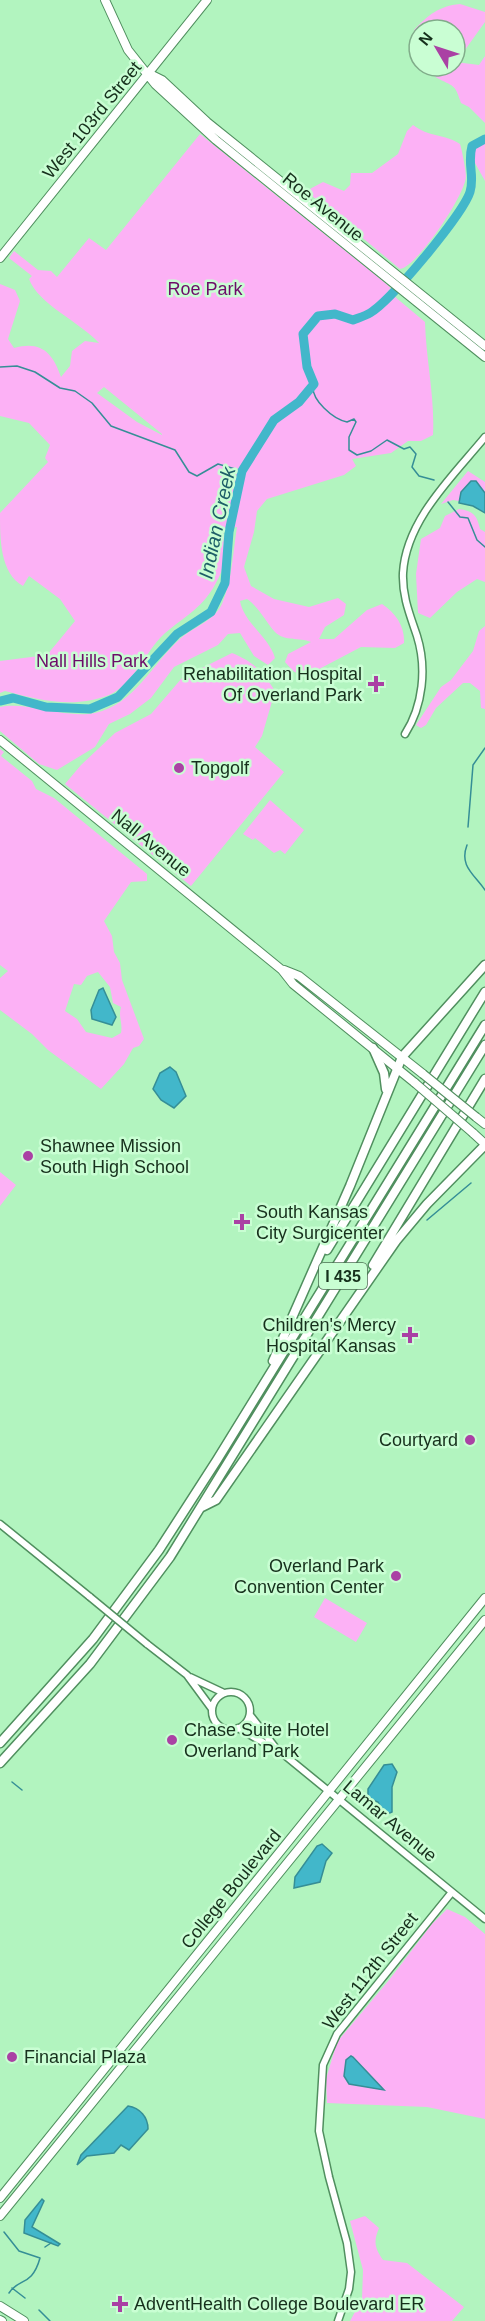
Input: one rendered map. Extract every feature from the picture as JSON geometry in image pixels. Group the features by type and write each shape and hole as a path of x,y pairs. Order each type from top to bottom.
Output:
{"highway":[{"path":"258,1394 350,1186 402,1057 485,965"},
{"path":"307,1286 485,992"},
{"name":"I 435","path":"0,1743 53,1687 129,1594 258,1394 485,1025"},
{"name":"I 435","path":"0,1763 60,1700 110,1640 202,1508 485,1046"},
{"path":"373,1048 384,1073 386,1093"},
{"path":"349,1307 485,1079"},
{"path":"202,1508 216,1500 407,1227 485,1144"}],"main road":[{"name":"Roe Avenue","path":"105,0 128,50 155,84 206,132 381,274 485,346"},
{"name":"West 103rd Street","path":"0,258 207,0"},
{"name":"Roe Avenue","path":"149,74 162,80 207,122 387,267 416,297 485,357"},
{"path":"297,206 304,200"},
{"name":"Nall Avenue","path":"0,740 282,970 293,984 373,1048 485,1144"},
{"name":"Nall Avenue","path":"282,970 299,976 483,1123"},
{"name":"College Boulevard","path":"0,2198 485,1598"},
{"name":"College Boulevard","path":"0,2216 485,1620"},
{"path":"0,2306 24,2321"}],"street":[{"path":"405,734 416,711 422,671 417,637 404,596 403,573 408,550 426,511 485,437"},
{"path":"0,1524 187,1676 213,1710"},
{"path":"187,1676 225,1693 234,1692 245,1698 250,1714 245,1723 238,1728 229,1730 221,1726 214,1718 213,1710 217,1699 225,1693"},
{"name":"Lamar Avenue","path":"250,1714 275,1747"},
{"name":"Lamar Avenue","path":"238,1728 275,1747 485,1920"},
{"name":"West 112th Street","path":"338,2321 349,2289 350,2259 319,2131 323,2065 337,2034 452,1892"}],"green space":[{"path":"460,4 485,12 485,22 467,47 467,18 426,18 446,7"},
{"path":"485,56 485,123 469,107 461,103 454,87 437,78 467,78 467,64 479,65"},
{"path":"413,125 425,132 460,144 466,176 450,213 417,256 400,269 306,191 323,182 344,191 350,185 351,173 372,173 398,154 407,131"},
{"path":"200,134 378,277 391,288 388,291 425,322 433,407 433,435 421,441 408,441 391,453 352,459 356,466 344,475 267,499 257,511 254,532 244,567 251,586 274,599 309,607 338,598 346,604 344,615 325,627 319,639 334,639 367,610 382,604 399,621 404,643 395,648 361,647 304,677 293,671 285,662 288,654 311,642 279,635 252,603 247,599 240,601 246,616 272,650 275,658 268,665 254,656 240,633 228,634 218,645 174,667 151,698 130,714 109,724 95,747 57,770 39,764 0,731 0,707 22,706 83,714 95,713 121,701 142,682 180,639 214,615 222,604 232,566 237,527 223,530 222,568 212,589 194,610 157,641 132,676 118,690 109,695 83,702 57,702 5,691 0,693 0,661 47,655 75,621 60,599 29,576 23,586 15,580 3,554 0,513 48,462 45,458 50,445 29,423 0,416 0,284 15,290 20,301 8,339 14,348 32,346 45,350 54,361 61,377 70,366 72,351 85,341 99,343 41,297 29,279 32,276 9,258 14,251 38,270 51,271 57,277 89,238 106,250","holes":["104,387 162,434 137,422 97,393"]},
{"path":"485,139 485,181 475,163 472,146"},
{"path":"468,471 485,482 485,493 471,481 461,492 459,501 453,500 441,504"},
{"path":"459,509 474,514 480,529 485,532 485,582 477,579 457,592 430,618 418,613 416,574 421,539 440,528 445,516"},
{"path":"485,626 485,709 481,708 480,691 470,683 463,683 436,708 426,725 421,728 416,725 441,687 451,680 473,651 479,631"},
{"name":"Topgolf","path":"232,653 257,668 275,691 262,736 255,747 284,772 191,886 65,784 81,765 115,733 151,714 182,678"},
{"path":"0,749 4,752 1,756 32,781 36,789 54,798 147,874 147,881 131,882 104,921 112,936 114,952 120,963 122,980 144,1039 139,1046 133,1048 124,1064 101,1089 48,1050 32,1034 0,1010 0,978 8,971 0,965","holes":["98,972 110,987 113,1003 121,1007 121,1033 112,1038 86,1032 77,1019 65,1011 74,984 81,985 87,976"]},
{"path":"270,800 304,830 285,854 280,850 274,853 255,838 253,840 243,834"},
{"path":"0,1172 16,1185 0,1206"},
{"path":"325,1598 367,1623 356,1642 314,1617"},
{"path":"447,1909 465,1917 485,1934 485,2119 427,2107 327,2103 326,2079 337,2042 432,1924"},
{"path":"365,2216 379,2228 376,2245 383,2260 407,2263 464,2307 452,2321 350,2321 362,2299 363,2270 350,2221"}],"water":[{"path":"471,481 476,481 485,493 485,513 473,506 459,503 461,492"},
{"path":"103,988 116,1017 112,1025 92,1019 91,1010 99,990"},
{"path":"170,1067 176,1072 186,1096 174,1108 161,1100 153,1089 160,1073"},
{"path":"392,1764 397,1772 392,1787 392,1812 385,1815 378,1802 368,1798 368,1789 384,1765"},
{"path":"322,1844 332,1853 326,1861 320,1882 294,1888 295,1877 317,1846"},
{"path":"351,2056 384,2090 349,2084 344,2076 346,2060"},
{"path":"128,2106 142,2114 147,2121 148,2129 129,2150 121,2145 114,2153 87,2156 77,2165 81,2155"},
{"path":"42,2199 44,2201 32,2227 60,2244 58,2246 24,2233 25,2220"}],"waterway":[{"name":"Indian Creek","path":"0,701 13,698 46,707 90,709 118,697 177,634 211,612 225,583 229,532 242,471 274,420 299,402 314,384 307,367 303,334 318,316 335,314 353,320 370,313 394,292 441,237 465,203 472,180 470,159 472,146 485,139"},
{"path":"0,367 17,366 35,372 60,388 75,391 92,403 111,426 175,450 189,472 197,476 218,464 242,471"},
{"path":"313,385 313,391 324,408 341,420 347,422 354,419 356,422 349,437 349,450 357,455 371,451 387,440 404,449 410,447 416,454 412,467 419,476 434,480"},
{"path":"448,502 460,517 468,518 477,540 485,547"},
{"path":"468,827 473,765 485,748"},
{"path":"467,845 466,864 485,890"},
{"path":"427,1220 471,1183"},
{"path":"12,1782 22,1790"},
{"path":"4,2232 19,2251 40,2258 33,2274 9,2293"},
{"path":"45,2247 51,2243"},
{"path":"12,2288 25,2298"},
{"path":"39,2310 50,2321"}],"place":[{"name":"Rehabilitation Hospital Of Overland Park","path":"376,684"},
{"name":"Topgolf","path":"179,768"},
{"name":"Shawnee Mission South High School","path":"28,1156"},
{"name":"South Kansas City Surgicenter","path":"242,1222"},
{"name":"Children's Mercy Hospital Kansas","path":"410,1335"},
{"name":"Courtyard","path":"470,1440"},
{"name":"Overland Park Convention Center","path":"396,1576"},
{"name":"Chase Suite Hotel Overland Park","path":"172,1740"},
{"name":"Financial Plaza","path":"12,2057"},
{"name":"AdventHealth College Boulevard ER","path":"120,2304"}],"park label":[{"name":"Roe Park","path":"205,289"},
{"name":"Nall Hills Park","path":"92,661"}]}
